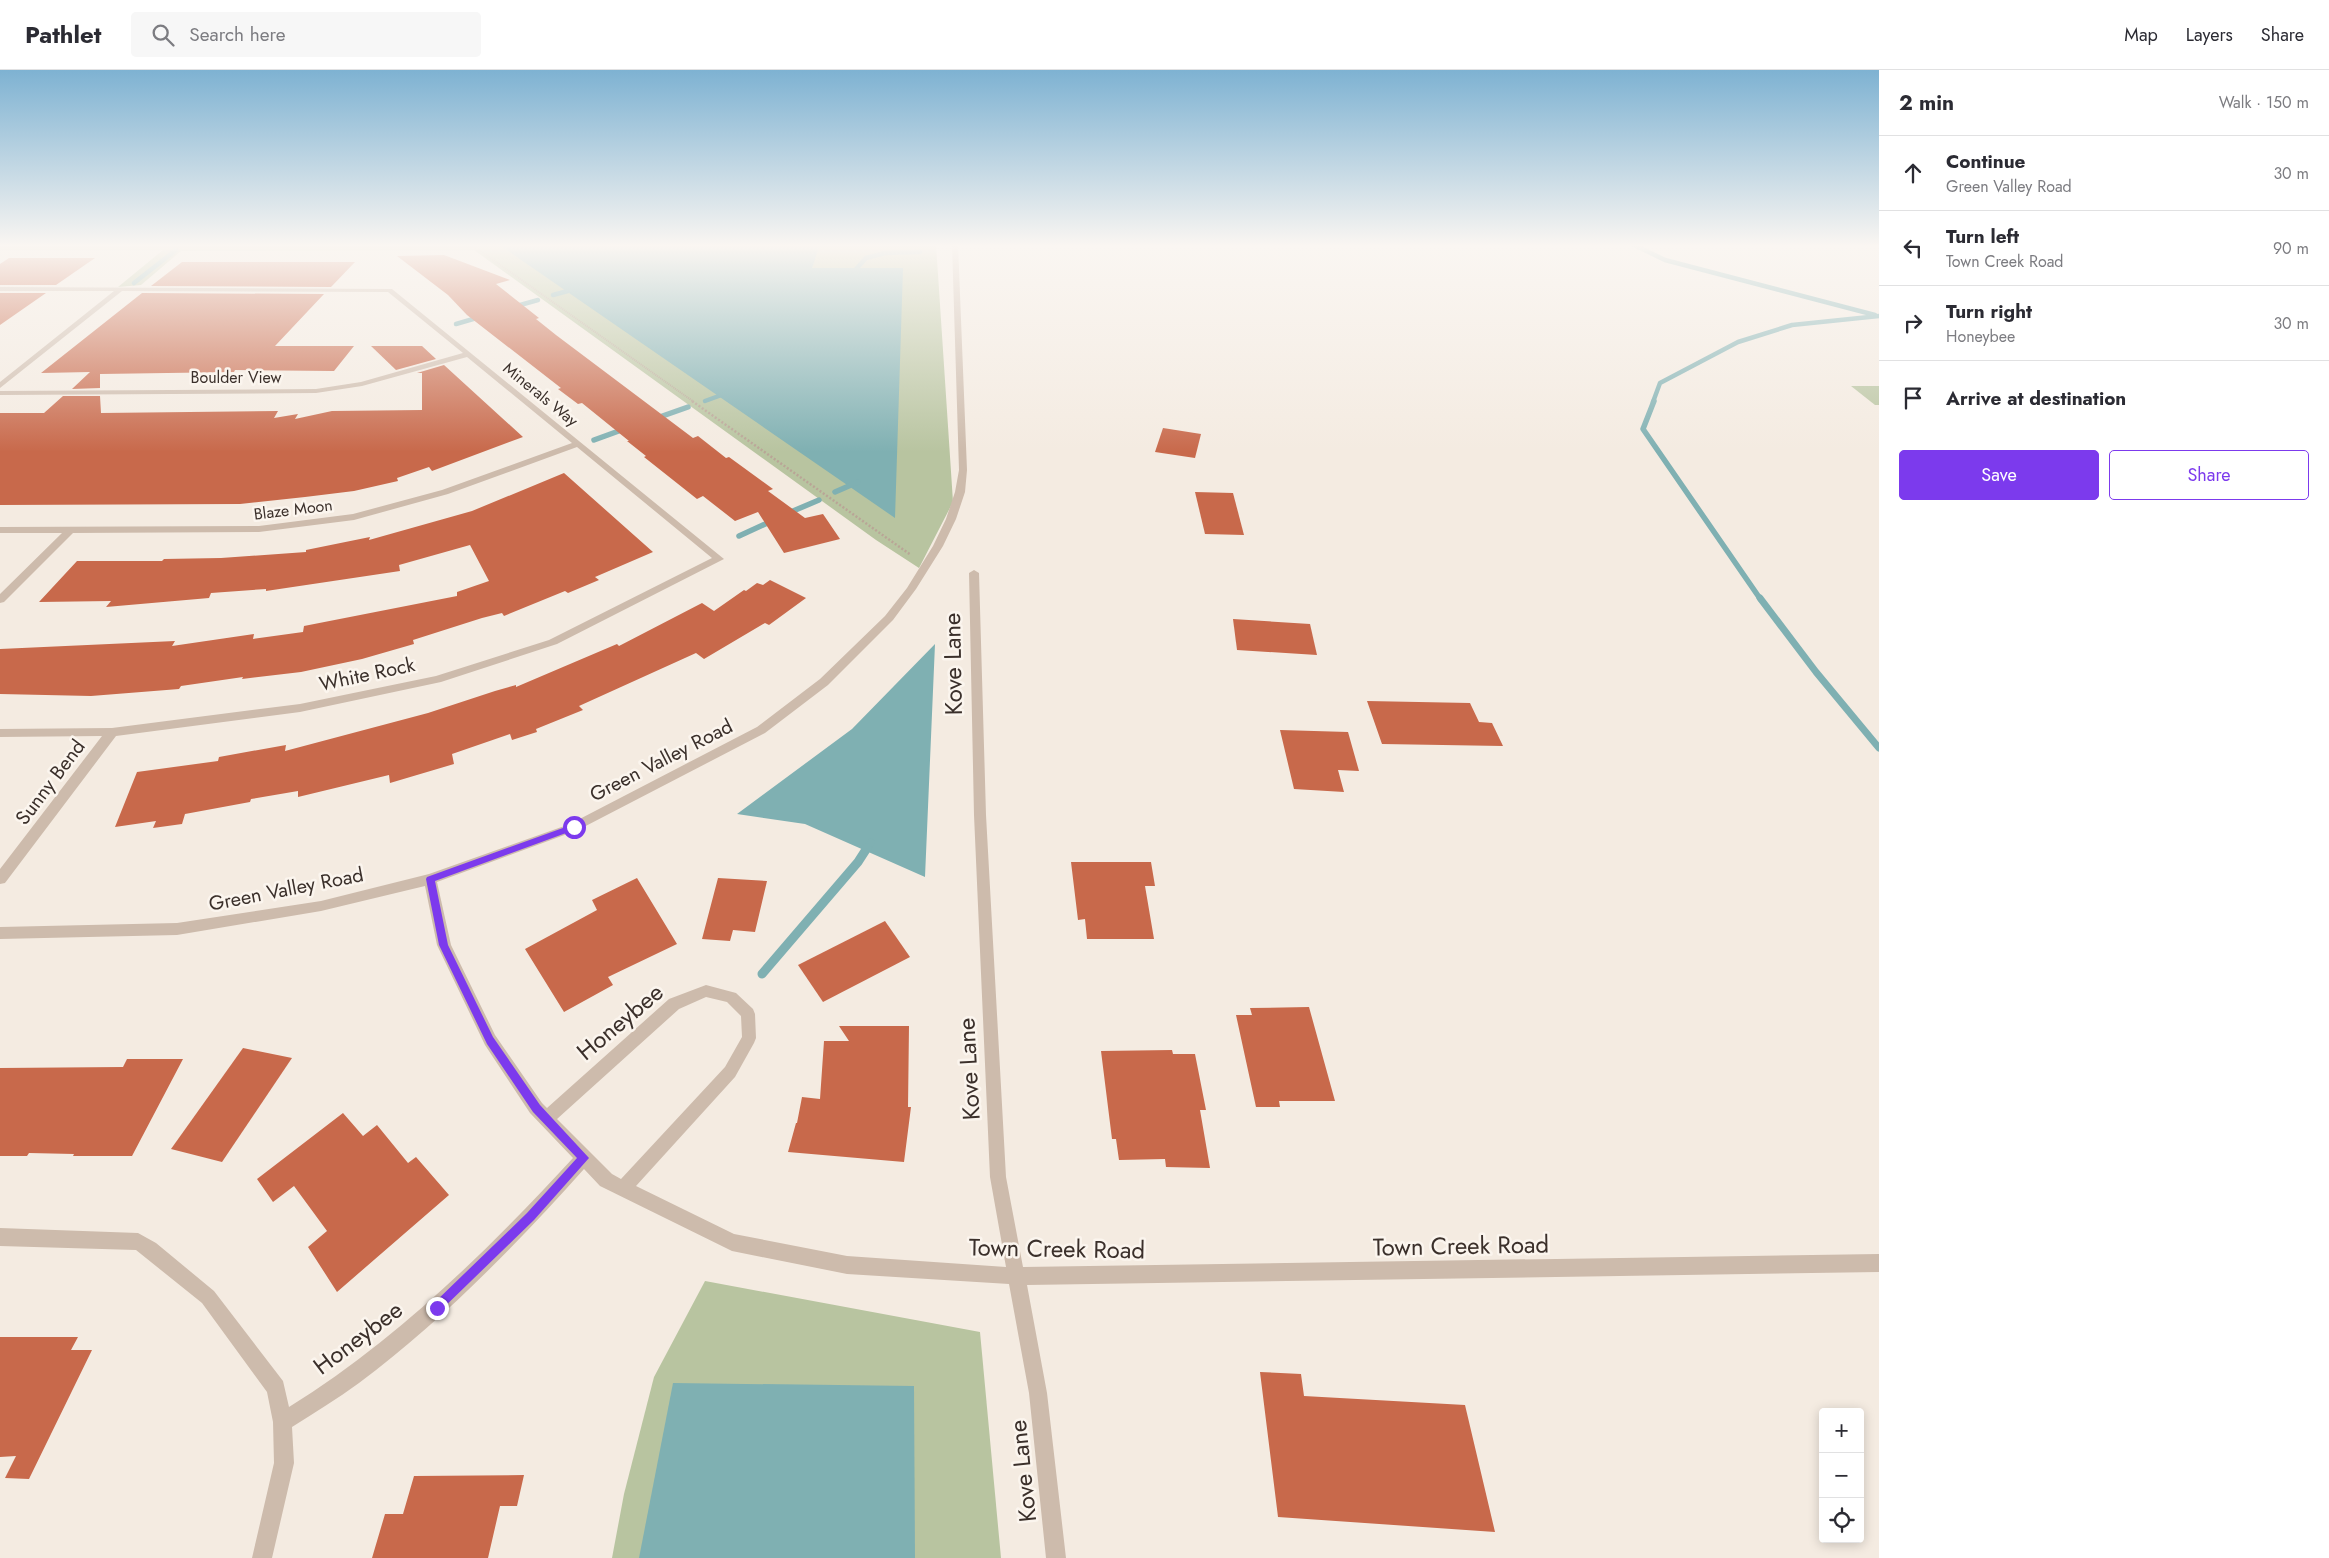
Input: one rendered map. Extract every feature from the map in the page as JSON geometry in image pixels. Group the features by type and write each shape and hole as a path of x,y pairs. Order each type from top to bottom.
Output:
{"street":[{"path":"0,386 91,313"},
{"name":"Minerals Way","path":"419,313 719,559"},
{"name":"Green Valley Road","path":"0,933 177,929 321,906 430,879 574,827 761,730 824,682 889,618 912,590 938,546 951,519 960,492 963,470 957,313"},
{"name":"Boulder View","path":"0,393 316,391 372,381 468,354"},
{"name":"Blaze Moon","path":"0,530 259,529 354,517 446,492 579,444"},
{"path":"0,600 70,530"},
{"name":"White Rock","path":"0,733 112,732 300,708 437,679 553,642 719,559"},
{"name":"Kove Lane","path":"974,573 980,815 998,1178 1018,1276 1038,1393 1056,1558"},
{"name":"Sunny Bend","path":"0,879 112,732"},
{"name":"Town Creek Road","path":"430,879 444,945 486,1032 536,1108 606,1180 732,1242 847,1265 1018,1276 1879,1263"},
{"name":"Honeybee","path":"546,1118 674,1004 706,991 731,997 748,1014 750,1038 730,1072 623,1190"},
{"name":"Honeybee","path":"282,1422 352,1377 437,1308 531,1216 584,1158"},
{"path":"0,1237 138,1242 150,1249 208,1297 276,1388 282,1422 284,1463 262,1558"}],"path":[{"path":"569,313 926,565"}],"green space":[{"path":"562,313 941,313 953,502 919,568 876,540"},
{"path":"1851,386 1879,386 1879,405 1875,405"},
{"path":"705,1281 980,1332 1001,1558 612,1558 624,1494 654,1377"}],"water":[{"path":"599,313 902,313 895,518"},
{"path":"935,644 925,877 805,824 737,814 852,729"},
{"path":"673,1383 914,1386 915,1558 639,1558"}],"building":[{"path":"0,313 17,313 0,325"},
{"path":"116,313 306,313 275,346 354,346 334,371 235,370 234,372 100,374 100,388 72,389 90,372 41,373"},
{"path":"466,313 533,313 539,318 536,319 556,335 693,438 698,436 726,458 729,457 773,489 768,491 805,518 823,514 840,539 784,553 758,512 735,521 703,496 697,499 644,457 646,456 582,403 578,404 558,389 561,388"},
{"path":"371,346 422,346 436,359 396,370"},
{"path":"444,365 523,437 432,471 429,467 397,478 398,481 354,491 240,504 0,505 0,413 44,413 63,396 100,396 101,413 278,411 274,418 298,414 295,419 332,411 422,410 422,373 417,373"},
{"path":"1163,428 1201,434 1195,458 1155,452"},
{"path":"564,473 653,552 595,577 599,580 568,593 565,591 504,616 502,613 482,618 413,640 414,644 362,659 301,672 242,679 243,677 181,686 179,689 91,696 0,694 0,649 175,641 172,646 254,634 253,639 303,632 304,626 457,596 457,592 489,581 470,545 399,565 400,571 266,591 266,589 211,593 209,598 106,607 111,601 39,602 77,561 162,561 164,559 221,558 306,552 306,550 370,537 369,540 472,511"},
{"path":"1195,492 1233,493 1244,535 1205,534"},
{"path":"770,580 806,598 769,625 765,623 704,659 696,653 579,706 583,710 536,729 537,732 512,740 510,734 452,754 454,764 390,783 389,775 298,797 298,791 251,799 250,802 185,814 182,824 153,828 156,821 115,827 137,772 218,761 219,757 286,745 285,751 428,713 516,685 516,687 617,644 619,646 702,603 714,611 744,590 746,591 757,583 763,585"},
{"path":"1233,619 1310,624 1317,655 1237,650"},
{"path":"1367,701 1470,703 1479,722 1492,723 1503,746 1382,744"},
{"path":"1280,730 1348,732 1359,771 1338,770 1344,792 1294,789"},
{"path":"1071,862 1151,862 1155,886 1145,886 1154,939 1087,939 1085,919 1078,920"},
{"path":"637,878 677,944 608,977 613,985 564,1012 525,949 597,910 592,900"},
{"path":"718,878 767,881 755,932 733,930 730,941 702,939"},
{"path":"885,921 910,957 823,1002 798,965"},
{"path":"1309,1007 1335,1101 1279,1101 1280,1107 1256,1107 1236,1015 1252,1015 1250,1008"},
{"path":"839,1026 909,1026 908,1107 911,1107 904,1162 788,1152 797,1123 802,1097 820,1099 824,1041 849,1041"},
{"path":"243,1048 292,1058 222,1162 171,1149"},
{"path":"1172,1050 1173,1054 1195,1054 1206,1110 1200,1110 1210,1168 1166,1167 1165,1159 1119,1160 1116,1139 1112,1139 1101,1051"},
{"path":"127,1059 183,1059 132,1156 73,1156 74,1154 29,1153 27,1156 0,1156 0,1068 123,1067"},
{"path":"343,1113 363,1136 377,1125 408,1163 416,1157 449,1195 337,1292 308,1247 327,1231 294,1186 273,1202 257,1179"},
{"path":"0,1337 78,1337 71,1350 92,1350 29,1479 5,1478 16,1456 0,1457"},
{"path":"1260,1372 1301,1374 1304,1396 1465,1405 1495,1532 1278,1517"},
{"path":"524,1475 517,1506 500,1506 488,1558 372,1558 385,1514 403,1514 414,1476"}],"waterway":[{"path":"1869,313 1875,315"},
{"path":"1653,402 1660,383 1738,342 1792,325 1879,316"},
{"path":"456,324 480,317"},
{"path":"705,401 727,393"},
{"path":"1654,401 1643,429 1761,600"},
{"path":"654,419 688,407"},
{"path":"594,440 627,428"},
{"path":"835,492 858,482"},
{"path":"786,514 819,500"},
{"path":"739,536 774,520"},
{"path":"1760,598 1816,672 1879,748"},
{"path":"867,849 871,842"},
{"path":"762,974 858,862 867,848"}],"route":[{"path":"437,1308 531,1216 584,1158 536,1108 490,1040 444,945 430,879 574,827"}]}
